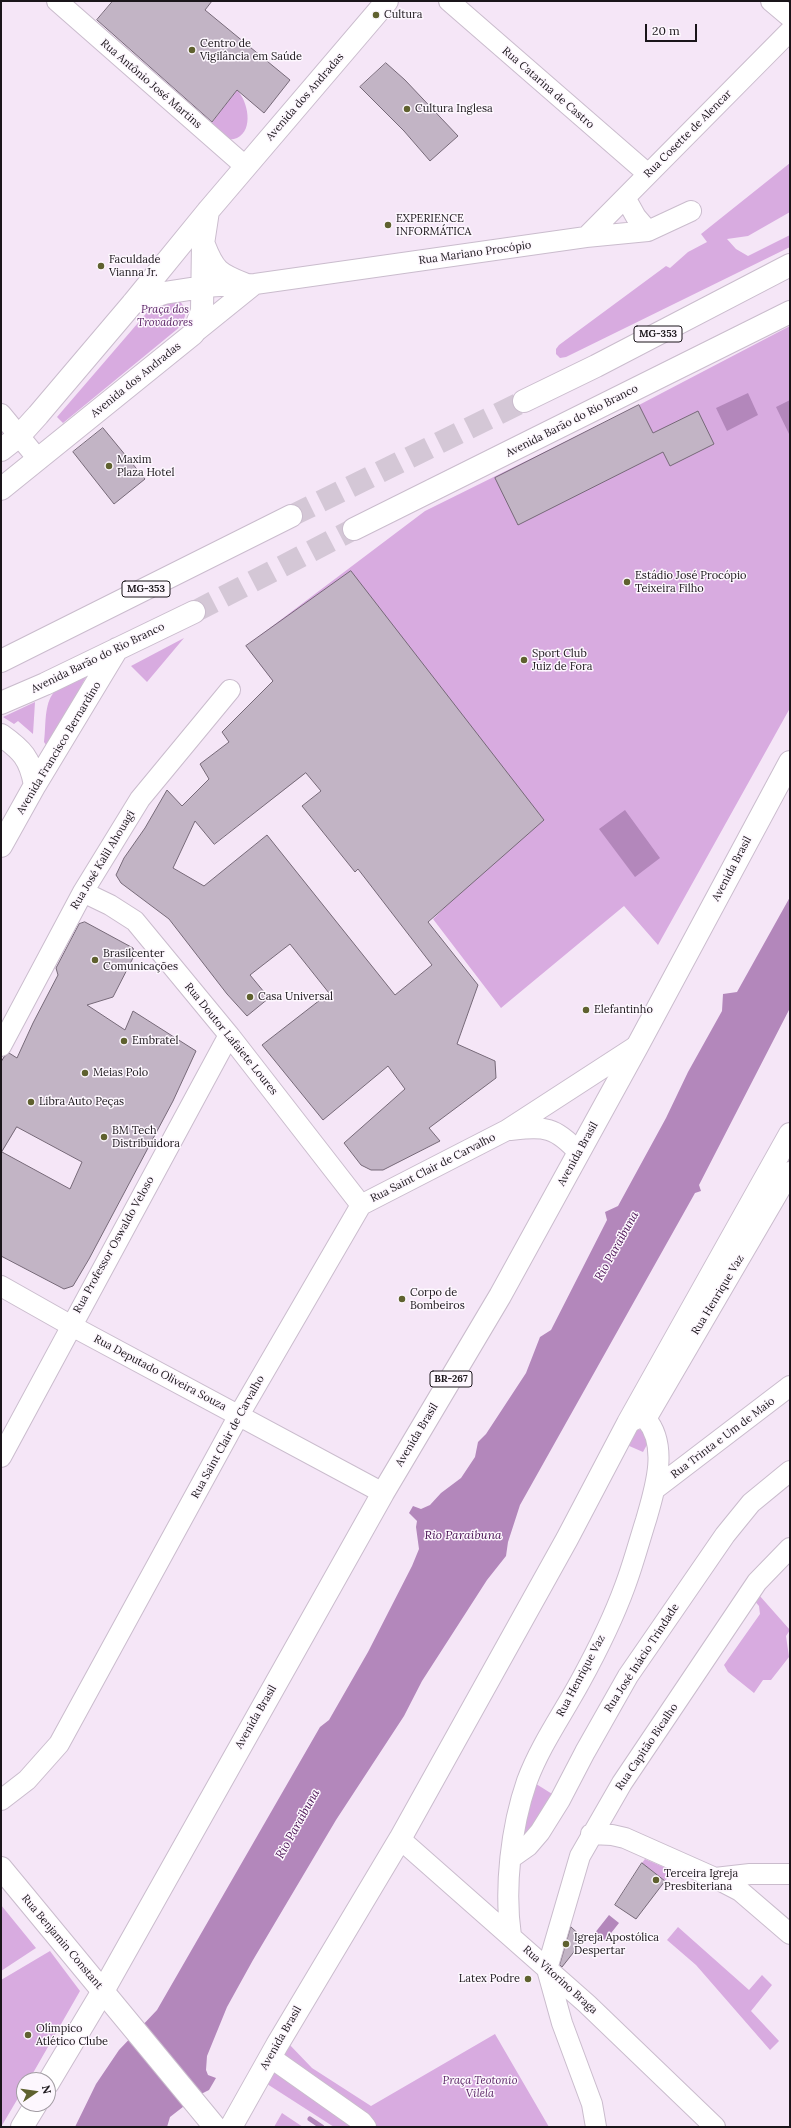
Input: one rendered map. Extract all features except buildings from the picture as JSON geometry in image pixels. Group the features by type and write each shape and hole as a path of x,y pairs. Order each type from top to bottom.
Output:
{"main road":[{"name":"Avenida dos Andradas","path":"1,450 19,436 134,303 245,166 387,1"},
{"name":"Avenida dos Andradas","path":"1,489 193,334 202,311 203,244 208,211"},
{"path":"203,244 210,262 222,275 249,284"},
{"name":"MG-353","path":"524,401 596,366 790,265"},
{"path":"134,303 164,293 203,287"},
{"name":"Avenida Barão do Rio Branco","path":"354,529 790,312"},
{"name":"MG-353","path":"1,662 291,516"},
{"name":"Avenida Barão do Rio Branco","path":"1,704 194,612"},
{"name":"Avenida Francisco Bernardino","path":"1,846 35,785 117,649"},
{"path":"1,735 18,747 26,757 32,769 35,785"},
{"name":"Avenida Brasil","path":"55,2072 103,1991 161,1884 383,1493 500,1296 638,1045 790,762"},
{"name":"Avenida Brasil","path":"220,2126 270,2057 400,1839 566,1539 637,1421 790,1134"},
{"name":"Rua Benjamin Constant","path":"1,1868 124,2016 220,2126"},
{"path":"22,2127 31,2112"}],"street":[{"name":"Rua Antônio José Martins","path":"57,1 245,166"},
{"name":"Rua Catarina de Castro","path":"449,1 648,174"},
{"path":"771,1 790,17"},
{"name":"Rua Cosette de Alencar","path":"586,237 626,199 648,174 790,31"},
{"path":"626,199 636,218 648,231"},
{"name":"Rua Mariano Procópio","path":"203,287 249,284 586,237 648,231 691,211"},
{"path":"193,334 249,284"},
{"path":"1,414 38,459"},
{"name":"Rua José Kalil Ahouagi","path":"1,1046 83,892 140,799 230,690"},
{"name":"Rua Doutor Lafaiete Loures","path":"83,892 110,905 135,921 229,1035 361,1205"},
{"name":"Rua Professor Oswaldo Veloso","path":"1,1457 70,1325 229,1035"},
{"name":"Rua Saint Clair de Carvalho","path":"1,1800 27,1780 59,1744 239,1415 361,1205 507,1130 638,1045"},
{"name":"Rua Saint Clair de Carvalho","path":"507,1130 542,1127 562,1135 579,1153"},
{"name":"Rua Henrique Vaz","path":"511,1936 508,1917 511,1858 515,1825 528,1781 540,1752 580,1682 611,1621 626,1585 655,1489 659,1459 655,1429 637,1421 790,1172"},
{"name":"Rua Deputado Oliveira Souza","path":"1,1286 70,1325 383,1493"},
{"name":"Rua Trinta e Um de Maio","path":"655,1489 790,1386"},
{"name":"Rua José Inácio Trindade","path":"511,1858 528,1846 544,1826 560,1800 584,1752 628,1676 725,1535 751,1503 790,1471"},
{"name":"Rua Capitão Bicalho","path":"547,1968 578,1864 591,1834 622,1783 757,1582 790,1548"},
{"path":"591,1834 612,1834 625,1838 715,1878 740,1891 790,1934"},
{"name":"Rua Vitorino Braga","path":"400,1839 547,1968 606,2022 715,2127"},
{"path":"715,1878 750,1874 790,1874"},
{"path":"547,1968 562,2023 592,2104 596,2127"},
{"path":"270,2057 362,2122 366,2127"}],"green space":[{"path":"237,90 244,101 248,115 246,129 237,138 228,139 210,125"},
{"path":"790,163 790,212 748,236 727,239 736,249 748,256 790,235 790,247 566,357 560,358 556,354 556,349 559,345 666,266 670,268 688,252 707,242 701,234"},
{"name":"Praça dos Trovadores","path":"179,300 185,308 185,316 181,326 63,423 57,417 156,302"},
{"name":"Sport Club Juiz de Fora","path":"790,326 790,708 658,945 624,906 501,1008 433,919 445,907 246,646 425,511 639,405"},
{"path":"184,638 147,682 131,666"},
{"path":"87,675 48,748 44,742 49,700 55,692 63,686"},
{"path":"35,702 33,734 18,721 14,724 3,717"},
{"path":"644,1429 650,1439 643,1452 627,1445 635,1430"},
{"path":"759,1595 790,1630 786,1636 789,1657 771,1680 763,1680 754,1693 728,1672 724,1665 760,1614 759,1606 752,1598"},
{"path":"533,1782 557,1797 514,1852"},
{"path":"645,1859 673,1871 665,1881 642,1863"},
{"path":"1,1905 36,1948 1,1971"},
{"path":"678,1927 749,1990 762,1975 772,1985 751,2011 779,2041 770,2050 696,1965 667,1940"},
{"name":"Olímpico Atlético Clube","path":"50,1951 80,1991 34,2072 16,2072 16,2102 1,2127 1,1980"},
{"name":"Praça Teotonio Vilela","path":"495,2034 549,2127 334,2127 264,2082 288,2043 312,2068 371,2106"},
{"path":"282,2113 303,2127 274,2127"}],"water":[{"path":"748,393 758,415 727,431 716,408"},
{"path":"790,400 790,436 776,407"},
{"path":"625,810 660,858 635,877 599,829"},
{"name":"Rio Paraibuna","path":"790,897 790,1008 699,1185 701,1191 695,1193 520,1505 508,1542 506,1556 487,1580 422,1681 404,1716 336,1820 253,1960 227,2007 207,2056 206,2070 208,2075 216,2078 209,2090 197,2096 170,2117 167,2127 75,2127 96,2084 119,2050 157,2010 320,1727 329,1720 368,1652 412,1566 419,1549 416,1527 417,1521 409,1513 413,1506 421,1509 430,1505 441,1493 461,1478 475,1457 478,1442 486,1434 526,1373 540,1337 551,1330 607,1220 605,1212 618,1206 666,1118 688,1072 722,1011 723,994 737,992"},
{"path":"609,1915 619,1923 604,1942 594,1934"}],"waterway":[{"path":"310,2119 322,2127"}],"tunnel":[{"path":"291,516 524,401"},
{"path":"194,612 354,529"}],"place":[{"name":"Cultura","path":"376,15"},
{"name":"Centro de Vigilância em Saúde","path":"192,50"},
{"name":"Cultura Inglesa","path":"407,109"},
{"name":"EXPERIENCE INFORMÁTICA","path":"388,225"},
{"name":"Faculdade Vianna Jr.","path":"101,266"},
{"name":"Maxim Plaza Hotel","path":"109,466"},
{"name":"Estádio José Procópio Teixeira Filho","path":"627,582"},
{"name":"Sport Club Juiz de Fora","path":"524,660"},
{"name":"Brasilcenter Comunicações","path":"95,960"},
{"name":"Casa Universal","path":"250,997"},
{"name":"Elefantinho","path":"586,1010"},
{"name":"Embratel","path":"124,1041"},
{"name":"Meias Polo","path":"85,1073"},
{"name":"Libra Auto Peças","path":"31,1102"},
{"name":"BM Tech Distribuidora","path":"104,1137"},
{"name":"Corpo de Bombeiros","path":"402,1299"},
{"name":"Terceira Igreja Presbiteriana","path":"656,1880"},
{"name":"Igreja Apostólica Despertar","path":"566,1944"},
{"name":"Latex Podre","path":"528,1979"},
{"name":"Olímpico Atlético Clube","path":"28,2035"}]}
